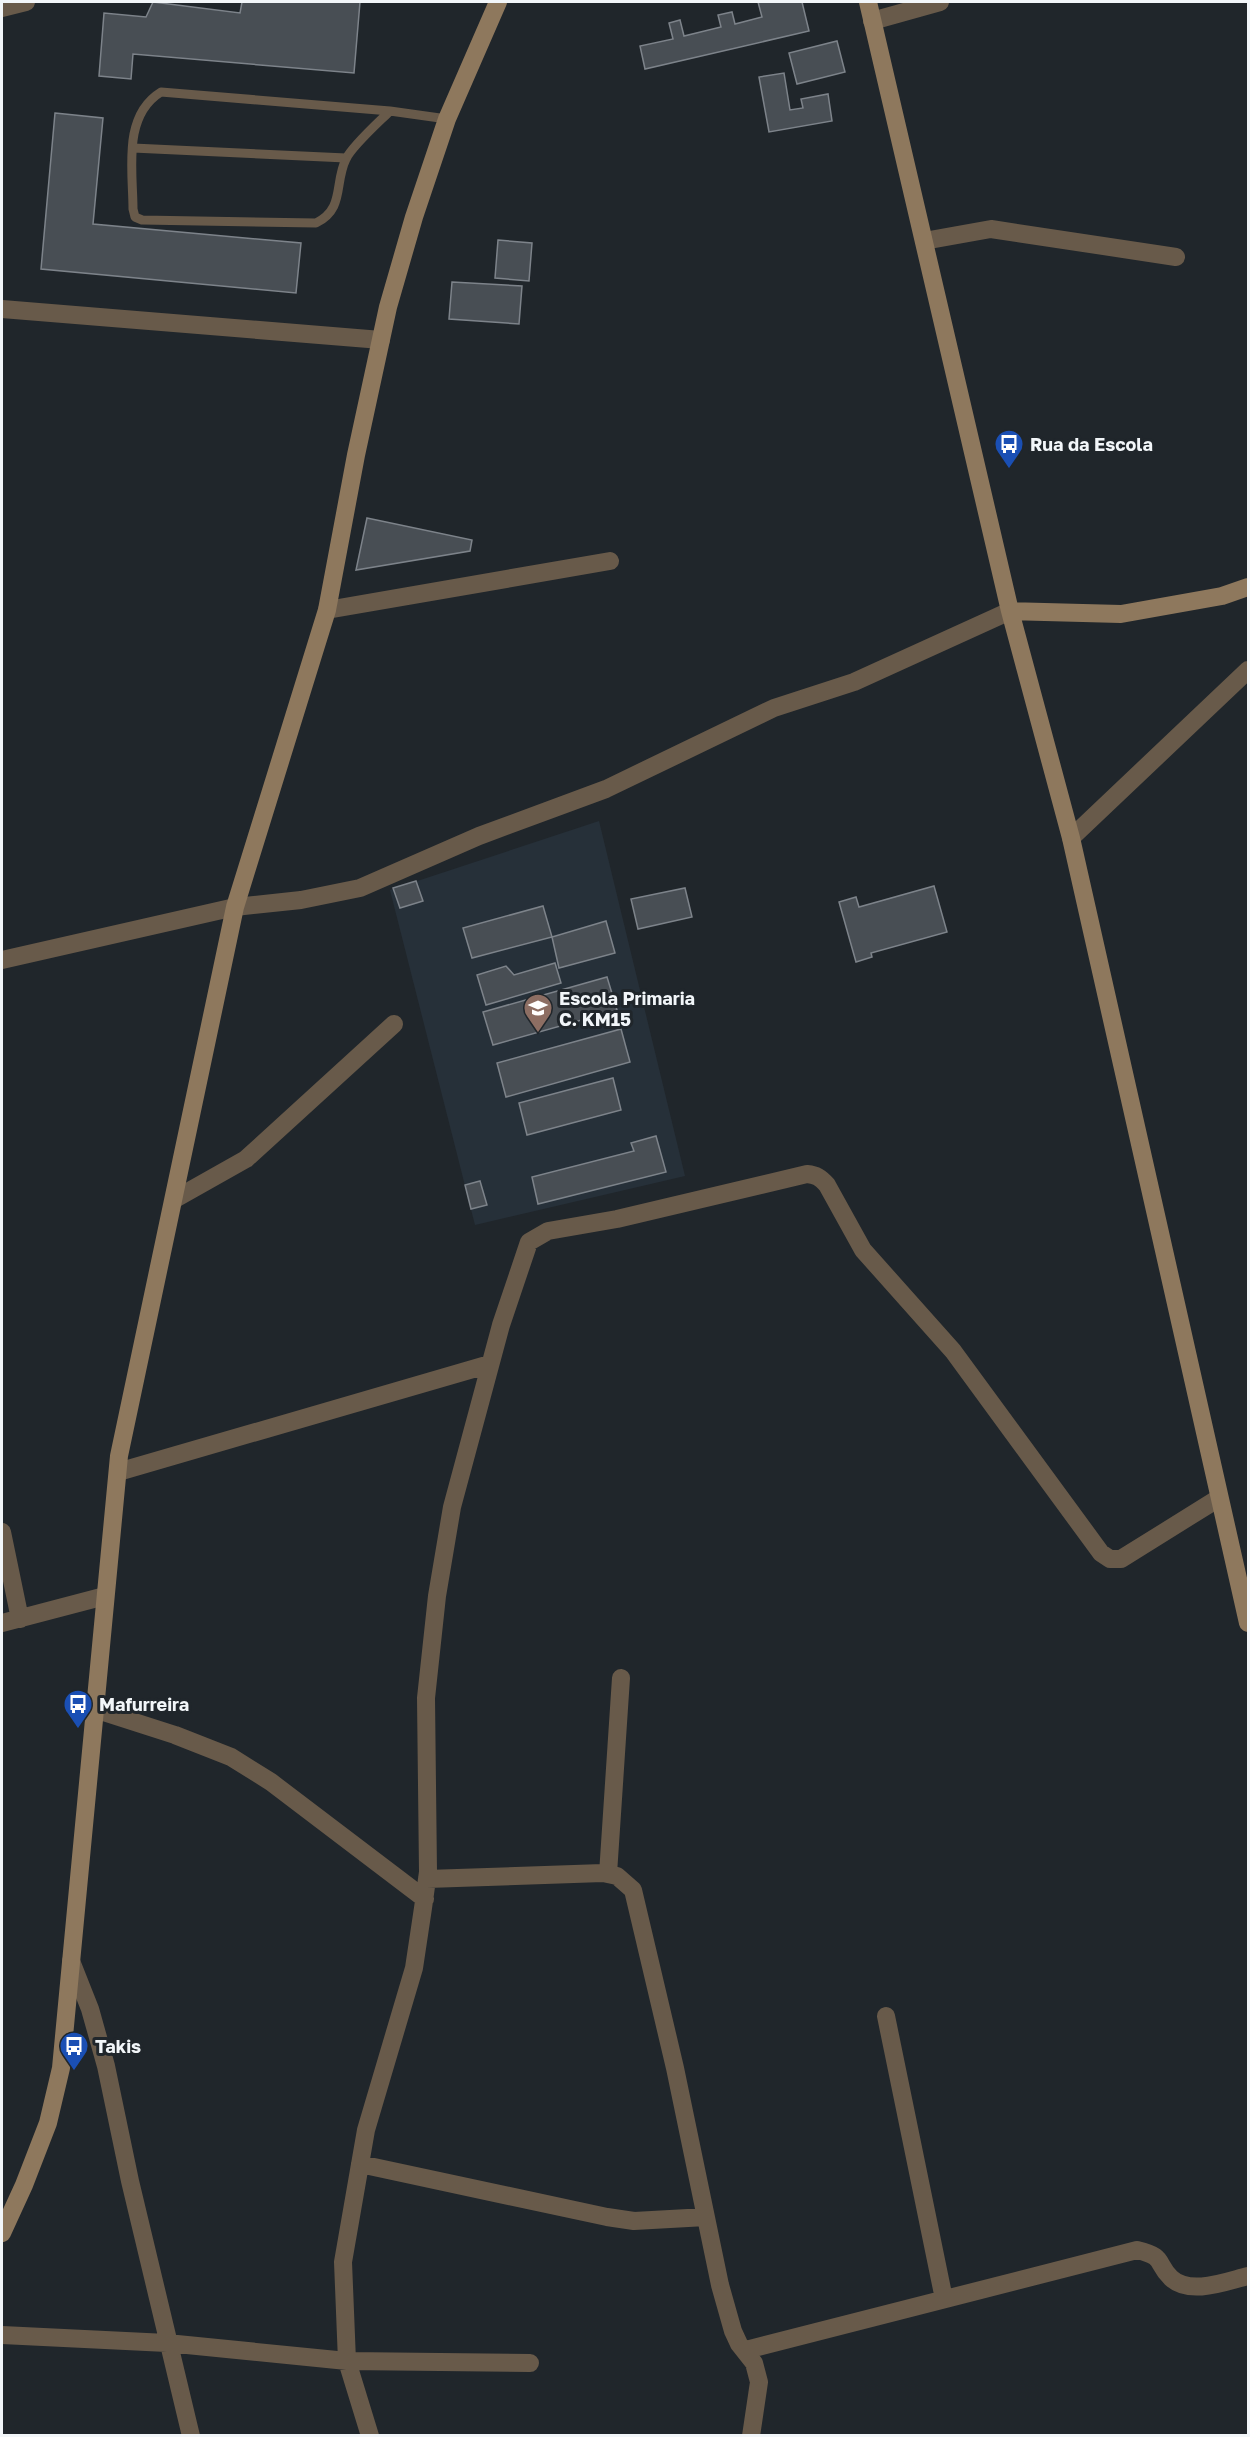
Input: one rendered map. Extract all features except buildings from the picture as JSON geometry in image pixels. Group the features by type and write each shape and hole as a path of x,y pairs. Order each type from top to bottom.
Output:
{"street":[{"path":"2,9 26,2"},
{"path":"2,2233 48,2123 61,2068 119,1455 235,907 327,610 388,307 414,217 447,119 498,2"},
{"path":"868,2 1010,610 1071,838 1248,1623"},
{"path":"872,21 940,2"},
{"path":"924,242 991,229 1176,257"},
{"path":"2,309 381,340"},
{"path":"327,610 610,561"},
{"path":"2,960 235,907 301,900 360,888 479,836 606,789 774,708 854,682 1010,610 1121,614 1222,596 1248,587"},
{"path":"1071,838 1248,670"},
{"path":"175,1199 246,1159 394,1024"},
{"path":"370,2436 347,2361 343,2262 366,2130 414,1968 425,1899 427,1879 426,1698 437,1596 452,1507 490,1364 522,1257 529,1242 548,1231 617,1219 807,1174 814,1175 827,1185 863,1250 953,1351 1101,1552 1110,1559 1121,1559 1220,1498"},
{"path":"118,1472 490,1364"},
{"path":"2,1532 20,1619"},
{"path":"2,1623 105,1596"},
{"path":"608,1874 621,1678"},
{"path":"94,1709 175,1735 231,1757 271,1782 425,1899"},
{"path":"427,1879 608,1874 624,1880 633,1890 675,2068 722,2294 739,2344 754,2363 759,2382 751,2436"},
{"path":"71,1961 90,2009 106,2066 167,2343 191,2436"},
{"path":"886,2016 944,2300"},
{"path":"360,2164 634,2221 706,2217"},
{"path":"746,2350 1137,2250 1153,2254 1172,2279 1187,2286 1206,2286 1248,2276"},
{"path":"2,2335 167,2343 347,2361 530,2362"}],"lane":[{"path":"390,111 346,158 333,210 326,218 316,223 142,220 135,217 133,148 135,125 152,97 161,92 390,111 447,119"},
{"path":"133,148 346,158"}],"shaded area":[{"name":"Escola Primaria C. KM15","path":"599,821 685,1176 475,1225 390,890"}],"place":[{"name":"Rua da Escola","path":"1009,470"},
{"name":"Escola Primaria C. KM15","path":"538,1034"},
{"name":"Mafurreira","path":"78,1730"},
{"name":"Takis","path":"74,2072"}]}
